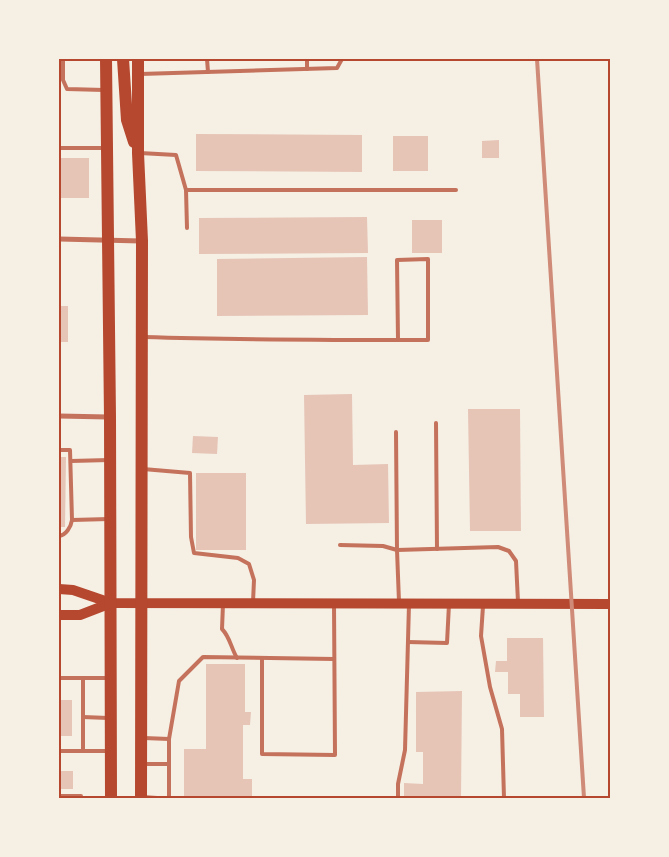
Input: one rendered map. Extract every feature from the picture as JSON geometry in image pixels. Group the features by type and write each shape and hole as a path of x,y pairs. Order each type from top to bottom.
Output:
{"main road":[{"path":"106,59 110,417 111,798"},
{"path":"123,59 127,120 138,154"},
{"path":"138,59 138,154 142,241 141,797"},
{"path":"59,590 73,590 111,603 142,604 610,604"},
{"path":"59,615 80,616 111,603"}],"street":[{"path":"59,239 142,241"},
{"path":"59,416 110,417"}],"lane":[{"path":"63,59 63,80 67,89 106,90"},
{"path":"207,59 208,72"},
{"path":"307,59 308,69"},
{"path":"138,74 337,68 342,59"},
{"path":"59,148 107,148"},
{"path":"138,154 176,154 186,190 187,228"},
{"path":"186,190 456,190"},
{"path":"142,337 398,340 428,340 428,259 397,260 398,340"},
{"path":"436,423 437,549"},
{"path":"396,432 397,550 408,642 405,750 398,784 398,798"},
{"path":"59,450 70,450 72,520 72,526 62,536 59,536"},
{"path":"71,461 110,460"},
{"path":"142,469 190,473 190,536 194,553 238,558 249,564 254,580 253,604"},
{"path":"72,520 110,519"},
{"path":"340,545 383,546 397,550 498,548 509,551 516,561 518,604"},
{"path":"223,604 222,629 228,634 231,648 237,658"},
{"path":"262,658 262,754 335,755 334,604"},
{"path":"408,642 446,643 449,604"},
{"path":"483,604 481,636 490,687 502,729 504,798"},
{"path":"169,798 169,739 180,681 203,657 334,659"},
{"path":"59,678 111,678"},
{"path":"83,678 83,751"},
{"path":"83,717 111,718"},
{"path":"141,738 169,739"},
{"path":"59,751 111,751"},
{"path":"141,764 169,764"},
{"path":"59,796 81,796 81,798"},
{"path":"141,797 157,798"}],"building":[{"path":"196,134 362,135 362,172 196,171"},
{"path":"393,136 428,136 428,171 393,171"},
{"path":"499,140 499,158 482,158 482,141"},
{"path":"59,158 89,158 89,198 59,198"},
{"path":"367,217 368,253 199,254 199,218"},
{"path":"412,220 442,220 442,253 412,253"},
{"path":"367,257 368,315 217,316 217,259"},
{"path":"59,306 68,306 68,342 59,342"},
{"path":"352,394 353,465 388,464 389,523 306,524 304,395"},
{"path":"468,409 520,409 521,531 470,531"},
{"path":"193,436 218,437 217,454 192,453"},
{"path":"59,457 66,457 65,527 59,527"},
{"path":"196,473 246,473 246,550 196,550"},
{"path":"507,638 543,638 544,717 520,717 520,694 508,694 508,672 495,672 496,661 507,661"},
{"path":"206,664 245,664 245,712 251,712 250,725 243,725 243,779 252,779 252,798 184,798 184,749 206,749"},
{"path":"462,691 461,798 404,798 404,783 423,784 423,752 416,752 416,692"},
{"path":"59,700 72,700 72,736 59,736"},
{"path":"59,771 73,771 73,789 59,789"}],"railway":[{"path":"537,59 584,798"}]}
